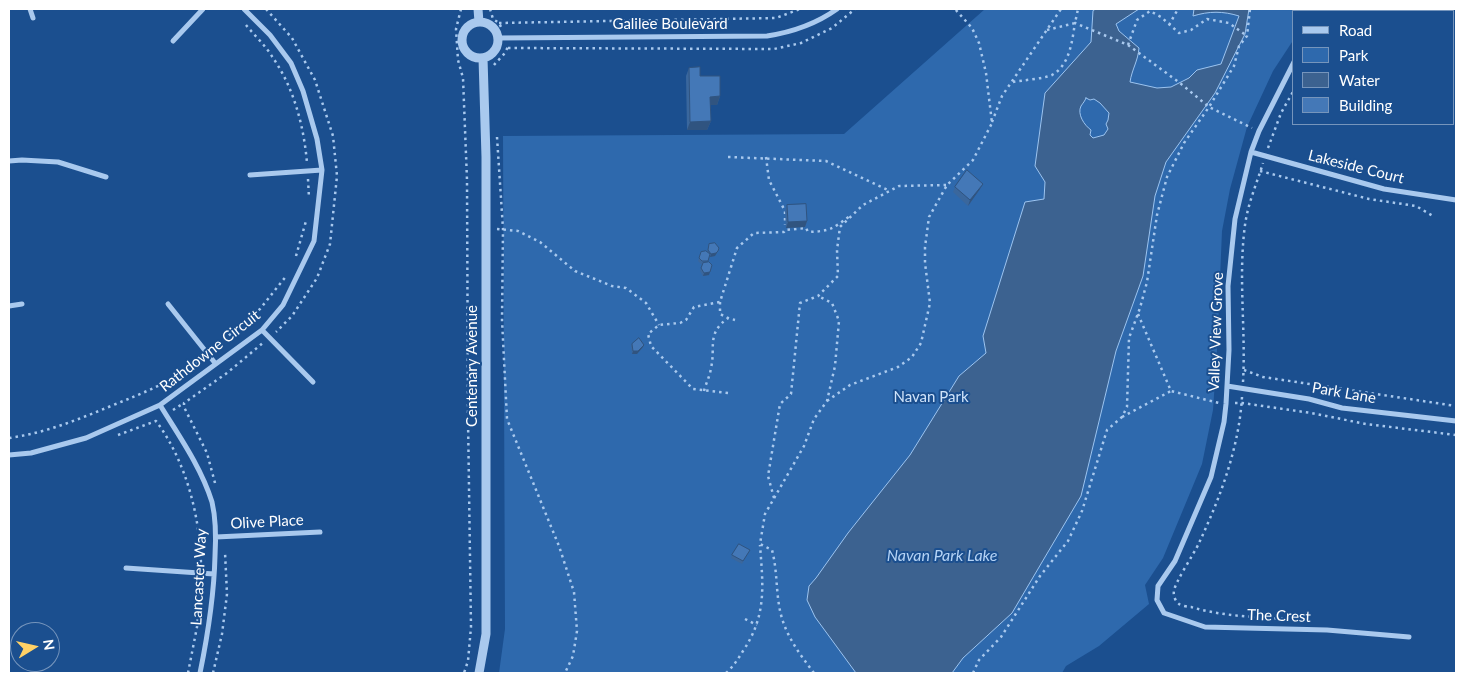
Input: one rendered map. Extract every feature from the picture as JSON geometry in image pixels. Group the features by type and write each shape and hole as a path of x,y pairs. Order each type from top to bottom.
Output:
{"street":[{"path":"30,9 33,18"},
{"path":"173,42 203,9"},
{"name":"Rathdowne Circuit","path":"9,456 31,453 86,438 160,405 262,330 283,305 314,241 322,170 317,139 304,91 291,63 270,35 244,9"},
{"path":"478,9 479,22"},
{"name":"Galilee Boulevard","path":"503,38 767,36 788,33 827,16 837,9"},
{"path":"479,22 489,24 503,38 496,49 483,58 472,56 464,48 462,42 462,36 468,27 479,22"},
{"name":"Centenary Avenue","path":"479,673 486,634 486,157 483,58"},
{"name":"Valley View Grove","path":"1157,600 1158,586 1175,561 1211,477 1224,422 1228,386 1228,286 1235,219 1251,152 1259,131 1292,66"},
{"name":"Lakeside Court","path":"1251,152 1384,189 1456,200"},
{"path":"9,161 58,162 106,177"},
{"path":"250,175 322,170"},
{"path":"9,306 22,304"},
{"path":"168,304 215,363"},
{"path":"262,330 313,382"},
{"name":"Park Lane","path":"1228,386 1309,399 1342,408 1456,421"},
{"name":"Lancaster Way","path":"160,405 196,464 212,504 216,537 214,574 209,629 200,673"},
{"name":"Olive Place","path":"216,537 320,532"},
{"path":"126,568 214,574"},
{"name":"The Crest","path":"1157,600 1164,613 1205,627 1327,630 1409,637"}],"path":[{"path":"461,9 456,29 458,60 463,78 468,180 468,418 471,627 468,661 464,673"},
{"path":"490,9 508,48 493,65"},
{"path":"498,23 776,18 800,9"},
{"path":"955,9 972,28 979,43 986,72 992,123"},
{"path":"826,401 850,385 898,367 912,357 921,343 930,303 925,263 926,232 929,218 947,184 973,160 992,123 1002,96 1061,9"},
{"path":"1013,82 1051,75 1064,64 1070,48 1078,9"},
{"path":"1169,25 1178,9"},
{"path":"1122,416 1127,407 1129,338 1147,282 1157,215 1167,177 1184,143 1234,66 1239,46 1247,36 1250,9"},
{"path":"1128,45 1137,20 1150,11 1161,17 1179,33 1191,30 1206,19 1229,23 1247,36"},
{"path":"244,23 273,57 290,88 305,138 309,202"},
{"path":"1047,30 1075,23 1128,45 1209,107 1272,136"},
{"path":"1290,619 1234,615 1201,610 1180,604 1174,597 1174,589 1194,552 1220,494 1229,466 1242,402 1244,370 1242,282 1245,224 1254,188 1272,136 1281,113 1292,94"},
{"path":"497,136 503,229 502,320 507,419 559,546 574,592 577,631 573,656 565,673"},
{"path":"728,157 826,162 890,191"},
{"path":"766,158 769,180 785,211 786,228 806,228 808,232 832,230 863,206 899,186 947,184"},
{"path":"1260,171 1369,199 1416,206 1433,216"},
{"path":"774,500 768,476 780,404 791,394 800,303 818,296 838,276 837,250 840,226 863,206"},
{"path":"294,262 307,218"},
{"path":"800,228 805,227"},
{"path":"735,320 720,314 720,302 737,248 754,233 784,232 791,228"},
{"path":"503,229 518,231 540,242 575,271 612,286 626,288 646,303 659,325"},
{"path":"9,438 33,435 68,424 166,383 207,353 260,309 291,269"},
{"path":"726,673 732,668 746,646 760,617 763,595 760,544 765,514 804,446 814,419 826,401 834,366 839,322 832,303 818,296"},
{"path":"720,302 694,307 686,320 680,323 659,325 648,334 651,346 693,389 728,393"},
{"path":"1138,314 1171,391"},
{"path":"704,391 712,367 713,341 718,325 728,318"},
{"path":"1244,370 1263,377 1456,406"},
{"path":"973,673 979,660 1001,637 1040,576 1068,540 1082,511 1107,430 1122,416 1171,391 1226,404 1242,402 1366,424 1456,435"},
{"path":"117,435 156,421 168,436 191,494 201,550 201,573 197,627 188,673"},
{"path":"760,544 772,550 776,566 778,604 784,625 793,646 814,673"},
{"path":"745,619 757,625"}],"green space":[{"name":"Navan Park","path":"985,9 1316,9 1292,10 1292,42 1273,71 1247,127 1230,189 1222,231 1213,410 1202,464 1163,558 1145,585 1149,604 1099,646 1066,666 1062,673 499,673 505,629 503,136 844,134"}],"water":[{"name":"Navan Park Lake","path":"1096,9 1139,9 1116,24 1119,31 1139,48 1130,82 1157,88 1171,87 1189,78 1197,70 1221,64 1239,16 1216,12 1193,16 1194,9 1249,9 1245,34 1215,93 1166,162 1155,196 1143,276 1116,351 1081,496 1012,613 963,658 952,673 856,673 815,617 807,600 809,586 910,455 959,376 986,353 983,336 1025,202 1044,199 1045,182 1035,166 1045,93 1091,42 1093,11","holes":["1086,98 1094,99 1100,103 1109,113 1106,124 1108,129 1104,135 1093,138 1090,135 1091,130 1084,122 1080,112"]}],"building":[{"path":"700,67 700,76 720,76 720,96 710,97 711,121 690,122 689,68"},
{"path":"967,170 983,184 970,200 955,187"},
{"path":"806,204 807,221 788,222 787,205"},
{"path":"715,243 719,248 718,251 711,254 708,250 709,244"},
{"path":"706,251 710,254 708,261 702,261 699,258 701,252"},
{"path":"709,262 712,265 710,272 704,273 701,268 703,263"},
{"path":"639,338 644,345 638,351 633,351 632,344"},
{"path":"739,544 750,550 743,561 732,555"}]}
